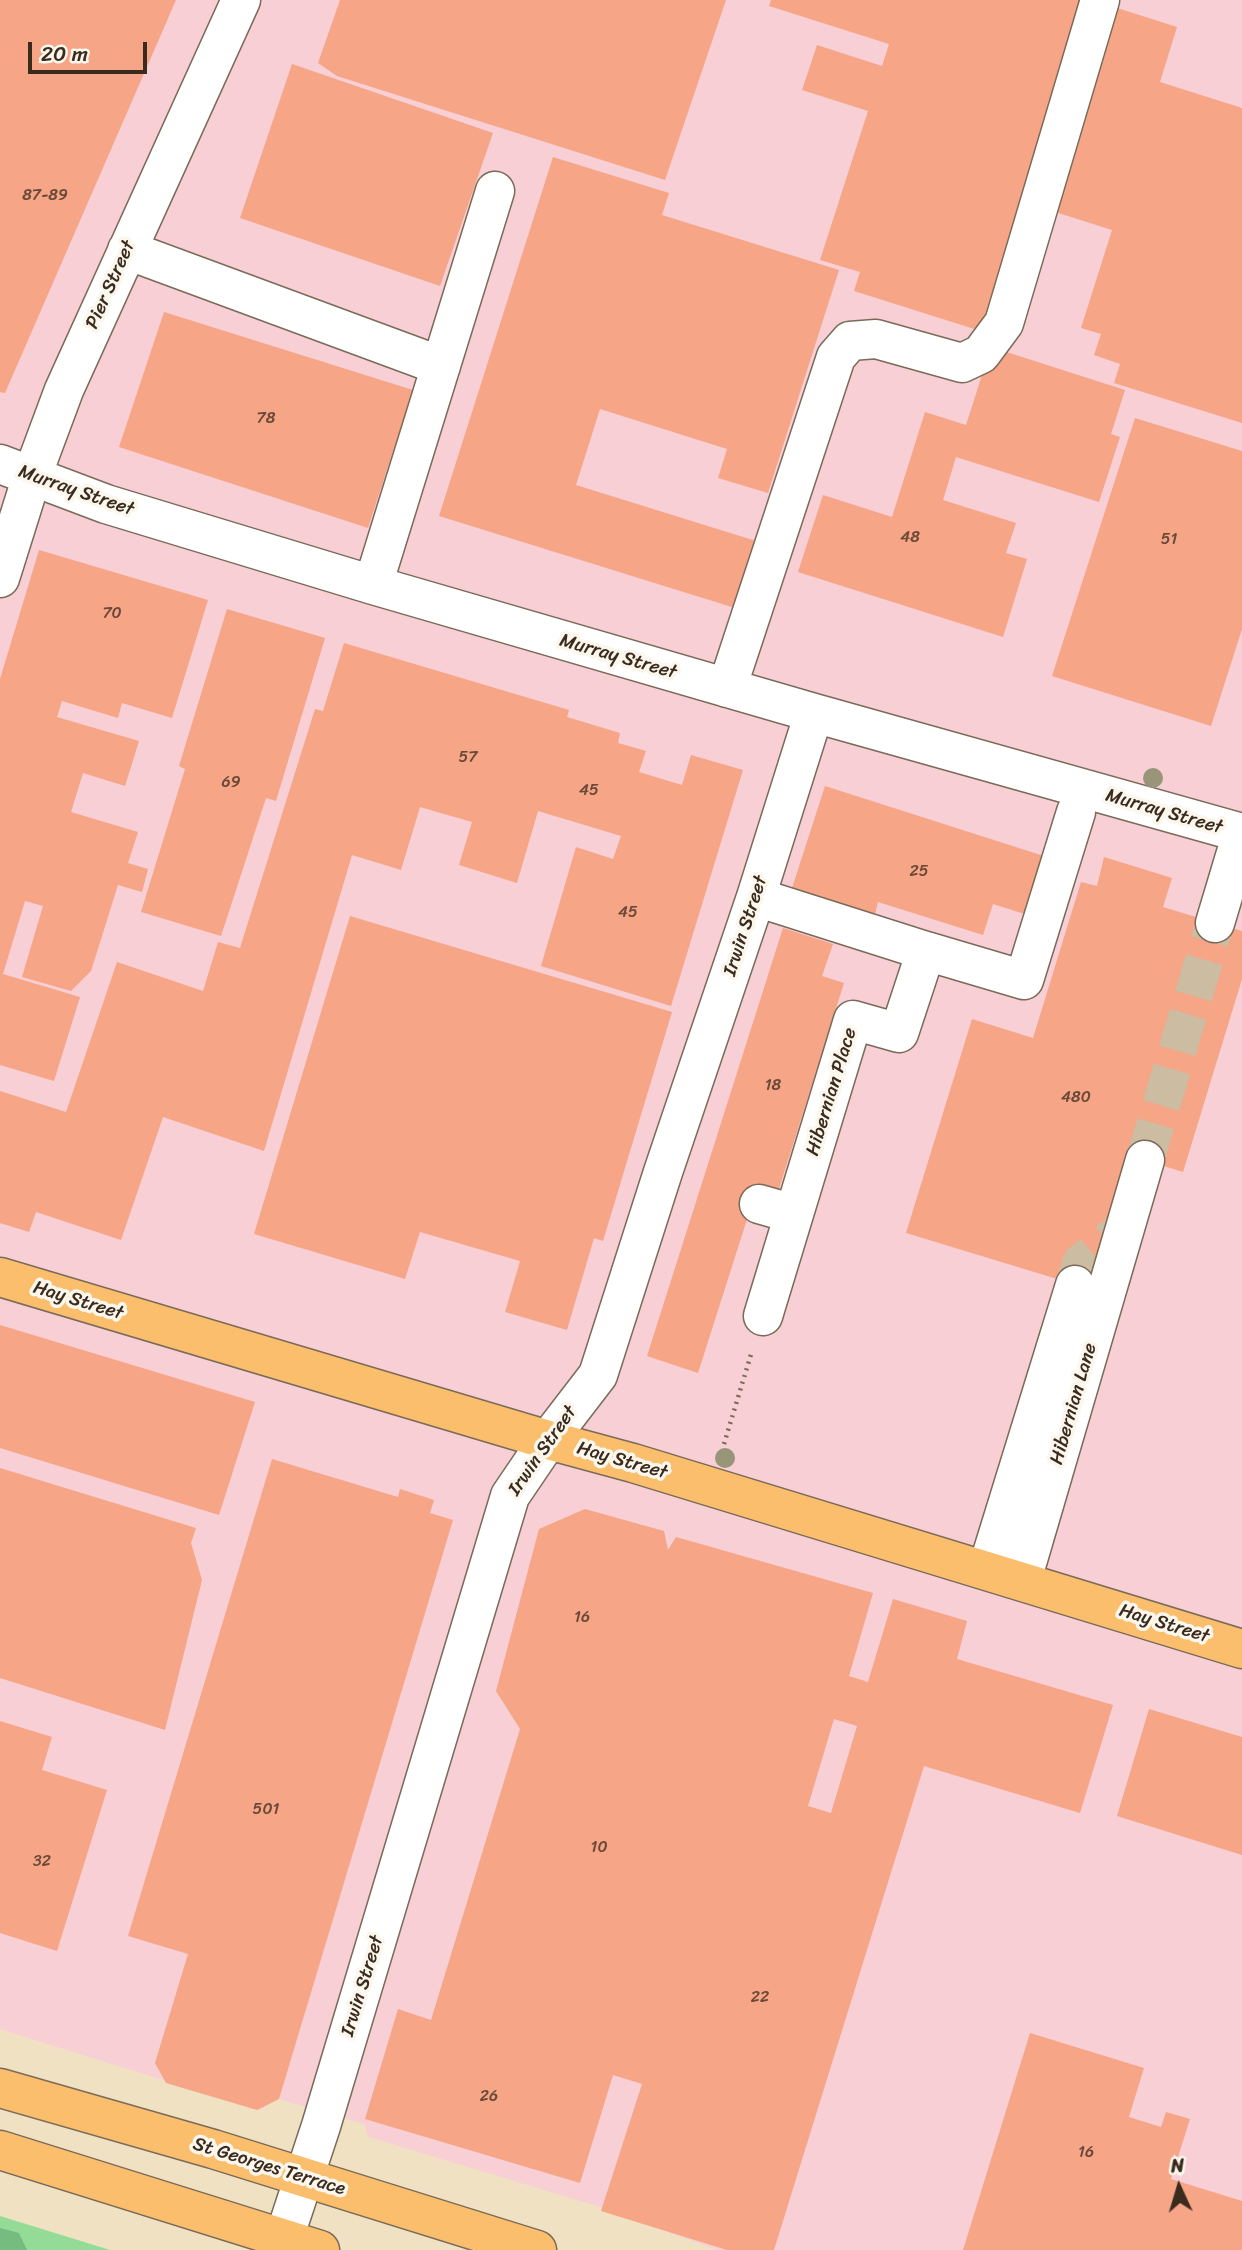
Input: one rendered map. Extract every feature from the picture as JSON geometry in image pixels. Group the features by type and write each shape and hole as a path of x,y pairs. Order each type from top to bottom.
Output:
{"main road":[{"name":"Hay Street","path":"0,1277 633,1463 1242,1648"},
{"name":"St Georges Terrace","path":"0,2088 303,2177 537,2250"},
{"path":"0,2150 320,2250"}],"street":[{"name":"Pier Street","path":"0,578 16,470 64,390 241,0"},
{"path":"727,688 836,357 850,341 876,339 962,363 981,354 1004,323 1100,0"},
{"path":"373,585 495,191"},
{"path":"127,250 441,366"},
{"name":"Murray Street","path":"16,470 106,504 373,585 1242,833"},
{"name":"Irwin Street","path":"284,2238 321,2126 510,1496 548,1440 598,1375 663,1172 757,897 814,713"},
{"path":"757,897 1024,980 1076,812"},
{"path":"1215,923 1242,833"},
{"name":"Hibernian Place","path":"763,1316 777,1209 853,1020 899,1033 926,951"},
{"name":"Hibernian Lane","path":"1004,1575 1145,1160"},
{"name":"Hibernian Lane","path":"1004,1575 1075,1285"}],"path":[{"path":"724,1444 741,1385"}],"shaded area":[{"path":"0,0 1242,0 1242,2250 717,2250 597,2206 369,2137 364,2124 279,2099 259,2110 0,2029"}],"green space":[{"path":"0,2216 110,2250 0,2250"},
{"path":"0,2228 19,2233 27,2250 0,2250"}],"building":[{"path":"0,0 176,0 5,393 0,392"},
{"path":"340,0 726,0 665,180 337,76 318,63"},
{"path":"771,0 1093,0 987,333 854,291 860,272 820,260 868,111 802,90 817,45 882,66 889,44 769,6"},
{"path":"1114,7 1177,27 1160,82 1242,108 1242,423 1114,383 1120,364 1094,355 1101,334 1081,328 1112,230 1049,210"},
{"path":"292,64 493,133 440,286 240,218"},
{"path":"553,157 669,193 662,215 839,270 768,493 718,478 727,449 600,409 576,485 756,541 735,608 439,516"},
{"path":"164,312 413,390 368,528 119,447"},
{"path":"991,347 1125,390 1111,434 1120,437 1099,502 956,457 943,500 1016,523 1006,553 1027,559 1003,637 798,572 823,495 892,517 925,412 966,425"},
{"path":"1135,418 1242,451 1242,629 1211,726 1052,676"},
{"path":"39,550 208,600 172,718 122,703 118,718 62,701 57,717 139,741 125,786 83,773 71,812 138,832 128,863 148,869 142,892 118,885 91,971 71,991 22,977 43,906 25,901 3,974 80,997 54,1081 0,1065 0,679"},
{"path":"227,609 325,638 276,801 266,798 221,936 141,912 185,769 179,766"},
{"path":"344,643 569,710 567,717 620,733 618,743 646,751 639,772 682,785 691,755 743,770 671,1006 541,966 576,847 613,859 621,836 538,811 517,883 459,865 472,822 420,807 401,870 352,855 264,1151 163,1117 121,1240 36,1212 29,1232 0,1223 0,1091 66,1112 117,962 203,991 218,942 240,948 315,709 323,711"},
{"path":"825,786 1047,857 1028,915 993,904 983,935 878,902 875,914 792,888"},
{"path":"1104,857 1172,878 1163,907 1242,931 1242,979 1183,1172 1145,1160 1100,1292 906,1233 972,1019 1033,1038 1081,882 1097,886"},
{"path":"350,916 672,1012 603,1241 594,1238 567,1330 505,1312 520,1261 420,1232 405,1279 254,1234"},
{"path":"783,928 833,944 822,976 844,983 777,1195 757,1188 698,1373 647,1356"},
{"path":"0,1325 255,1402 219,1515 0,1448"},
{"path":"272,1459 398,1497 400,1489 434,1500 430,1513 453,1520 279,2099 257,2110 166,2083 155,2063 188,1954 128,1936"},
{"path":"0,1468 196,1528 191,1543 202,1580 165,1730 0,1678"},
{"path":"585,1509 664,1531 668,1550 676,1537 873,1593 849,1676 868,1682 893,1599 967,1621 957,1659 1113,1705 1080,1813 924,1766 774,2250 727,2250 601,2211 642,2084 613,2075 580,2183 365,2119 398,2009 431,2020 520,1729 496,1691 539,1529","holes":["834,1719 857,1726 831,1813 808,1806"]},
{"path":"1149,1709 1242,1737 1242,1855 1117,1816"},
{"path":"0,1721 52,1737 42,1770 107,1790 57,1951 0,1933"},
{"path":"1030,2033 1144,2068 1129,2117 1161,2127 1166,2112 1190,2119 1171,2179 1242,2201 1242,2250 963,2250"}],"tunnel":[{"path":"1145,1160 1215,923"},
{"path":"1075,1285 1081,1263 1118,1233"}]}
